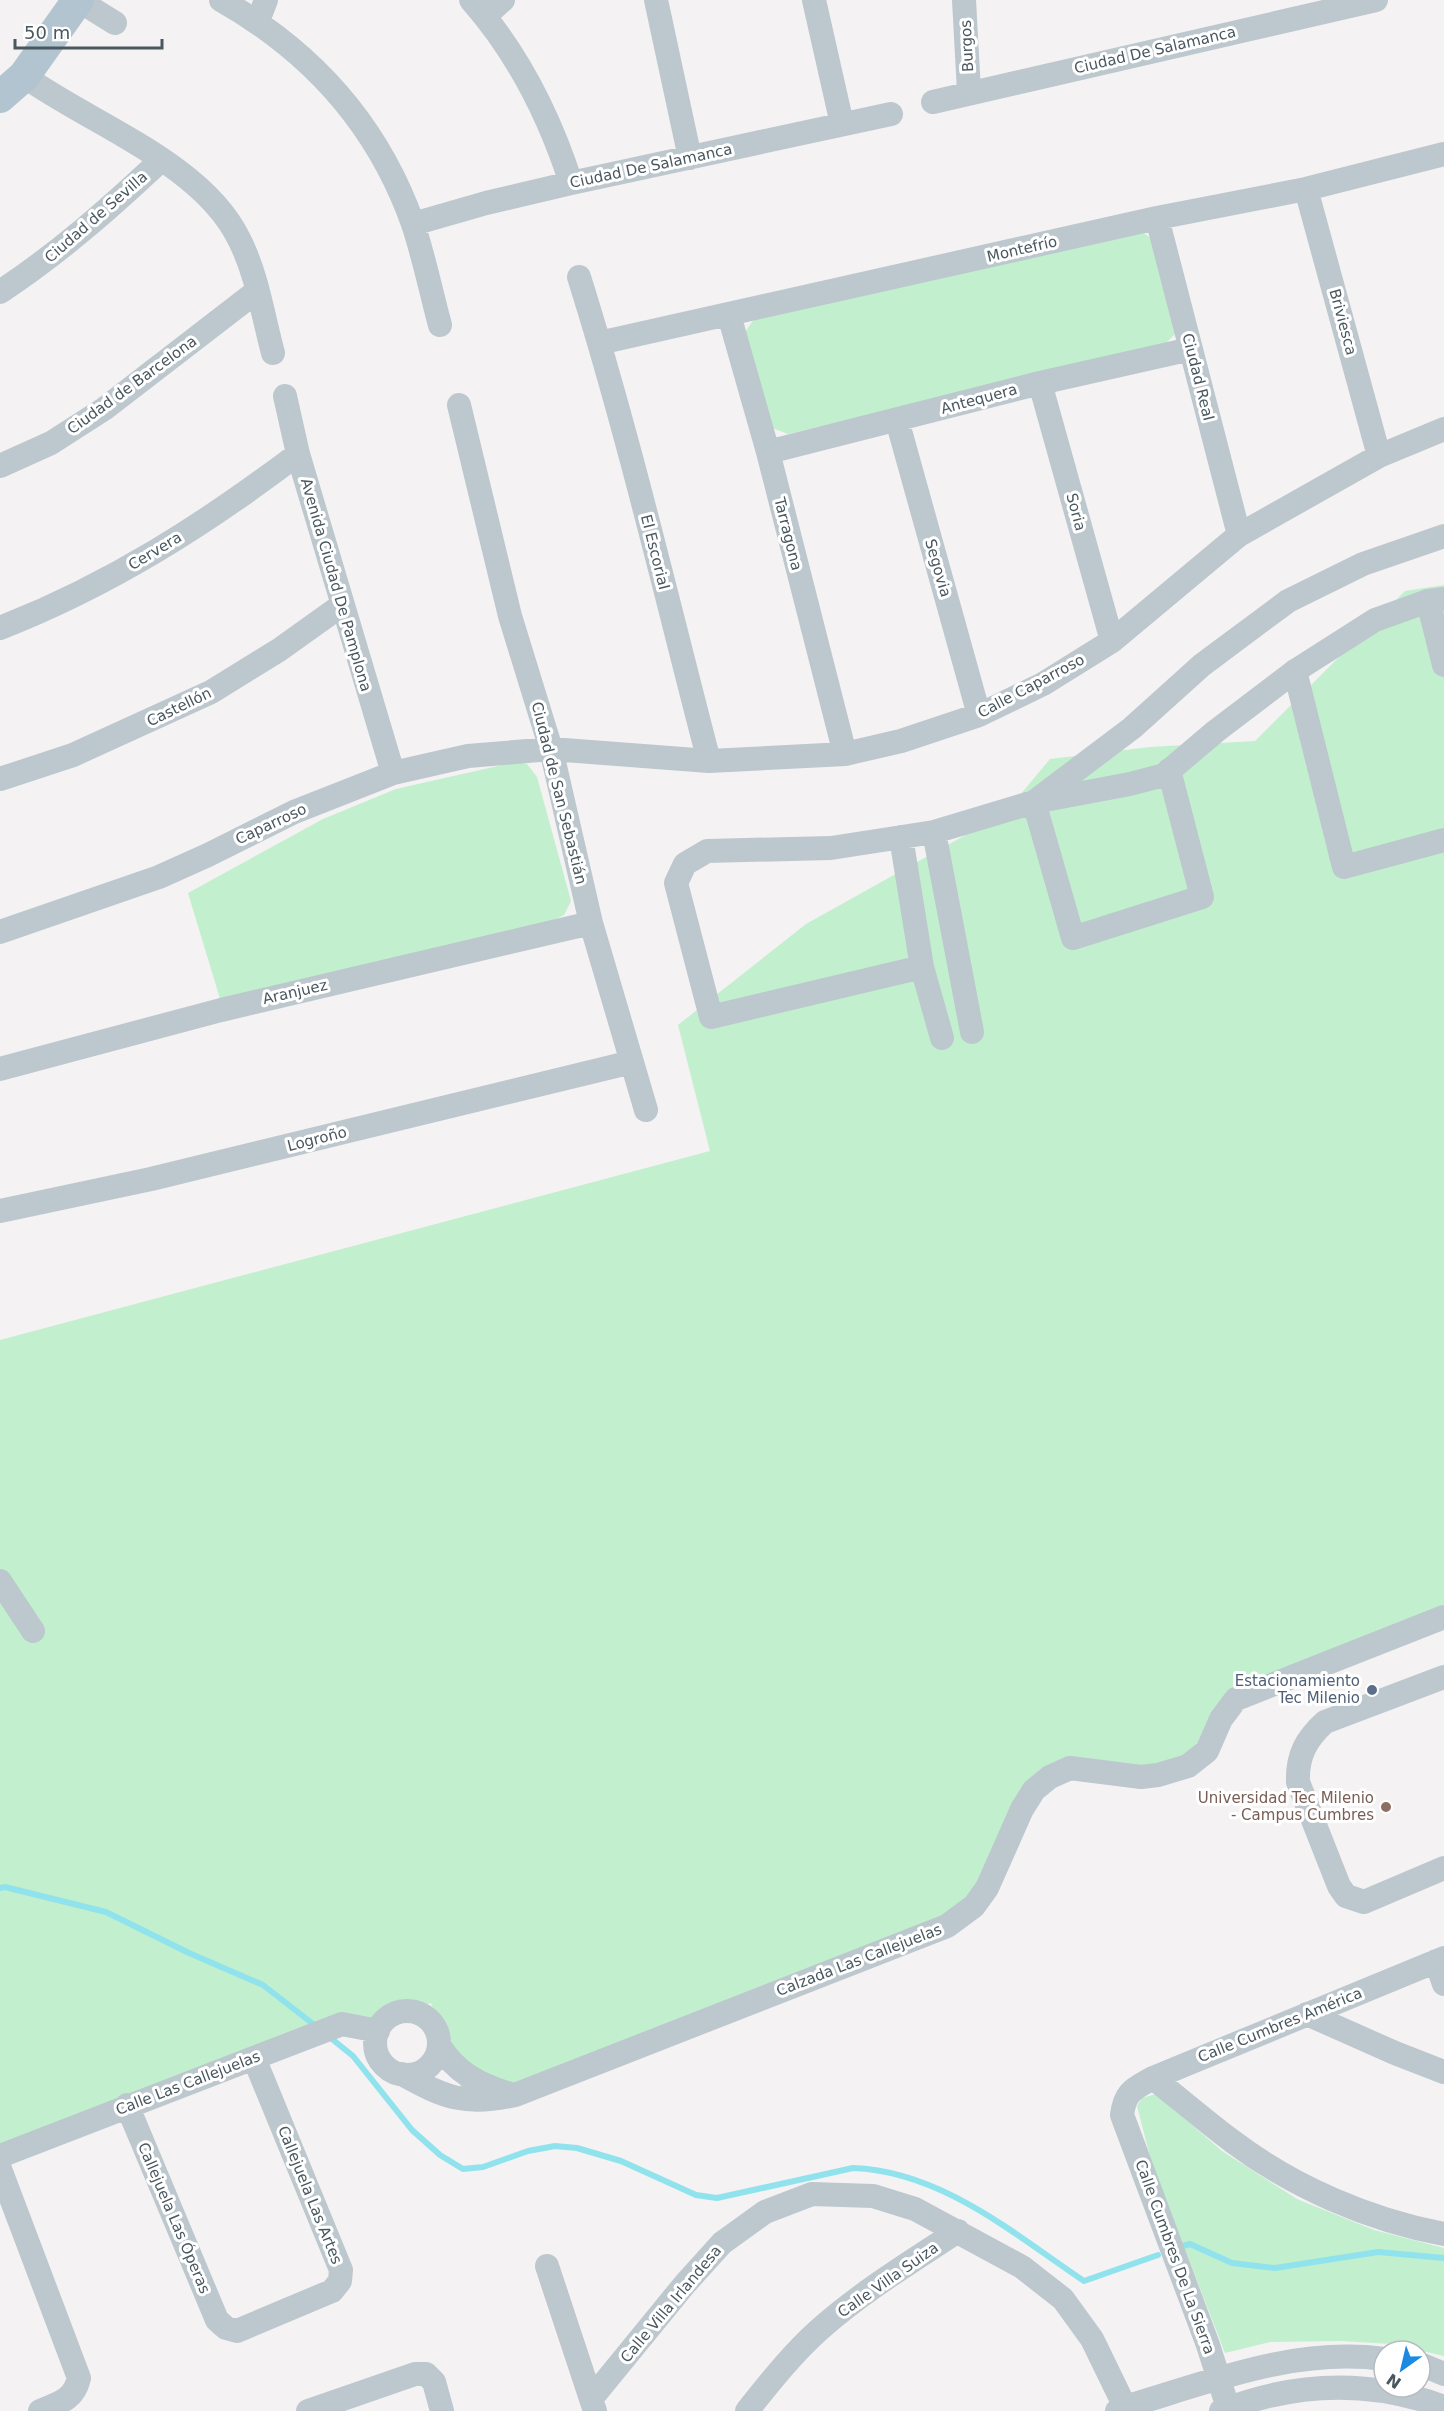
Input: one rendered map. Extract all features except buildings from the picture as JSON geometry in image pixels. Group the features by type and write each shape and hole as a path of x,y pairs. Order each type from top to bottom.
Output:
{"main road":[{"path":"0,97 24,76 78,0"}],"street":[{"path":"78,0 115,23"},
{"path":"221,0 262,11 292,47 337,92 369,135 388,169 413,224 440,325"},
{"path":"503,0 478,8 525,78 549,125 571,183"},
{"path":"656,0 690,158"},
{"path":"814,0 842,124"},
{"name":"Burgos","path":"964,0 969,92"},
{"name":"Ciudad De Salamanca","path":"933,102 1376,0"},
{"path":"24,76 161,160 202,189 223,213 239,239 257,291 273,353"},
{"name":"Ciudad De Salamanca","path":"413,224 486,203 571,183 891,114"},
{"name":"Montefrío","path":"600,343 1158,219 1306,189 1444,154"},
{"name":"Ciudad de Sevilla","path":"0,292 40,265 99,218 161,160"},
{"name":"Briviesca","path":"1306,189 1379,456"},
{"name":"Ciudad Real","path":"1158,219 1239,535"},
{"name":"El Escorial","path":"579,277 600,343 708,761"},
{"name":"Ciudad de Barcelona","path":"0,466 51,443 104,409 257,291"},
{"name":"Tarragona","path":"729,315 768,452 846,754"},
{"name":"Antequera","path":"768,452 1040,383 1191,350"},
{"name":"Soria","path":"1040,383 1112,641"},
{"name":"Avenida Ciudad De Pamplona","path":"285,396 298,454 393,773"},
{"name":"Ciudad de San Sebastián","path":"459,405 510,616 551,748 591,923 646,1110"},
{"name":"Segovia","path":"897,420 980,715"},
{"name":"Calle Caparroso","path":"551,748 708,761 846,754 901,741 980,715 1043,684 1112,641 1239,535 1379,456 1444,429"},
{"name":"Calle Caparroso","path":"1415,442 1444,444"},
{"name":"Cervera","path":"0,627 42,612 147,558 230,505 298,454"},
{"path":"1034,801 1132,728 1202,665 1288,602 1363,564 1444,536"},
{"path":"922,967 711,1017 676,883 686,864 707,851 831,848 934,832 1034,801 1130,784 1164,774 1295,671 1376,620 1436,600 1444,665"},
{"name":"Castellón","path":"0,779 73,755 211,692 279,650 342,605"},
{"path":"1295,671 1344,867 1444,840"},
{"name":"Caparroso","path":"0,932 159,877 294,813 393,773 468,756 551,748"},
{"path":"1034,801 1073,938 1202,897 1169,770"},
{"path":"934,832 972,1032"},
{"path":"901,837 922,967 942,1038"},
{"name":"Aranjuez","path":"0,1070 221,1010 591,923"},
{"name":"Logroño","path":"0,1211 151,1179 632,1062"},
{"path":"0,1581 33,1632"},
{"name":"Calzada Las Callejuelas","path":"402,2074 434,2092 453,2097 488,2101 515,2095 947,1926 974,1906 987,1888 1022,1809 1034,1790 1050,1777 1070,1768 1125,1776 1158,1776 1188,1766 1207,1751 1221,1719 1236,1699 1444,1617"},
{"path":"1444,1677 1325,1722 1311,1734 1302,1750 1298,1767 1298,1782 1339,1886 1346,1896 1364,1902 1444,1868"},
{"path":"1440,1960 1444,1984"},
{"name":"Calle Cumbres América","path":"1124,2102 1131,2090 1153,2078 1440,1960"},
{"path":"407,2011 427,2018 438,2035 439,2045 437,2056 423,2071 402,2074 383,2064 375,2045 378,2031 388,2017 397,2012 407,2011"},
{"path":"1307,2014 1395,2054 1444,2072"},
{"name":"Calle Las Callejuelas","path":"0,2156 127,2105 342,2024 378,2031"},
{"path":"439,2045 448,2060 468,2077 489,2088 515,2095"},
{"name":"Callejuela Las Artes","path":"226,2328 237,2331 332,2291 340,2281 341,2270 254,2058"},
{"path":"1153,2078 1234,2142 1310,2189 1370,2215 1444,2234"},
{"name":"Calle Cumbres De La Sierra","path":"1124,2102 1122,2115 1219,2380 1226,2410"},
{"name":"Callejuela Las Óperas","path":"127,2105 217,2320 226,2328"},
{"path":"0,2169 79,2378 76,2390 69,2399 40,2411"},
{"name":"Calle Villa Irlandesa","path":"593,2405 685,2284 722,2243 765,2212 812,2194 873,2196 915,2208 1022,2267 1063,2299 1092,2339 1123,2409"},
{"name":"Calle Villa Suiza","path":"747,2411 781,2368 820,2329 873,2286 958,2231"},
{"path":"547,2266 593,2405"},
{"path":"1123,2409 1265,2366 1310,2357 1356,2355 1372,2357"},
{"path":"308,2411 416,2374 426,2374 434,2382 442,2411"},
{"path":"1226,2410 1261,2397 1304,2388 1352,2387 1416,2403 1444,2407"}],"green space":[{"path":"1141,231 1152,239 1175,334 1164,345 788,434 770,427 745,332 757,315"},
{"path":"1444,585 1444,1614 1228,1702 1180,1767 1045,1776 984,1879 948,1922 512,2095 462,2091 431,2003 0,2162 0,1340 710,1151 678,1025 806,924 1005,813 1050,759 1150,747 1255,741 1405,591"},
{"path":"516,762 527,764 537,777 571,901 564,915 552,921 221,1002 188,893 323,819 396,789"},
{"path":"1156,2094 1222,2151 1297,2199 1374,2230 1444,2248 1444,2356 1432,2353 1432,2339 1372,2339 1372,2343 1270,2342 1225,2353 1152,2164 1137,2106 1142,2098"}],"waterway":[{"path":"0,1888 5,1887 106,1912 189,1953 263,1985 317,2027"},
{"path":"327,2035 353,2056 412,2130 440,2155 463,2169 483,2167 528,2151 555,2146 577,2148 621,2161 696,2195 717,2198 853,2168 885,2172 916,2180 946,2193 1003,2225 1084,2281 1158,2255"},
{"path":"1179,2247 1190,2244 1232,2263 1275,2268 1378,2252 1444,2258"}],"place":[{"name":"Estacionamiento Tec Milenio","path":"1372,1690"},
{"name":"Universidad Tec Milenio - Campus Cumbres","path":"1386,1807"}]}
